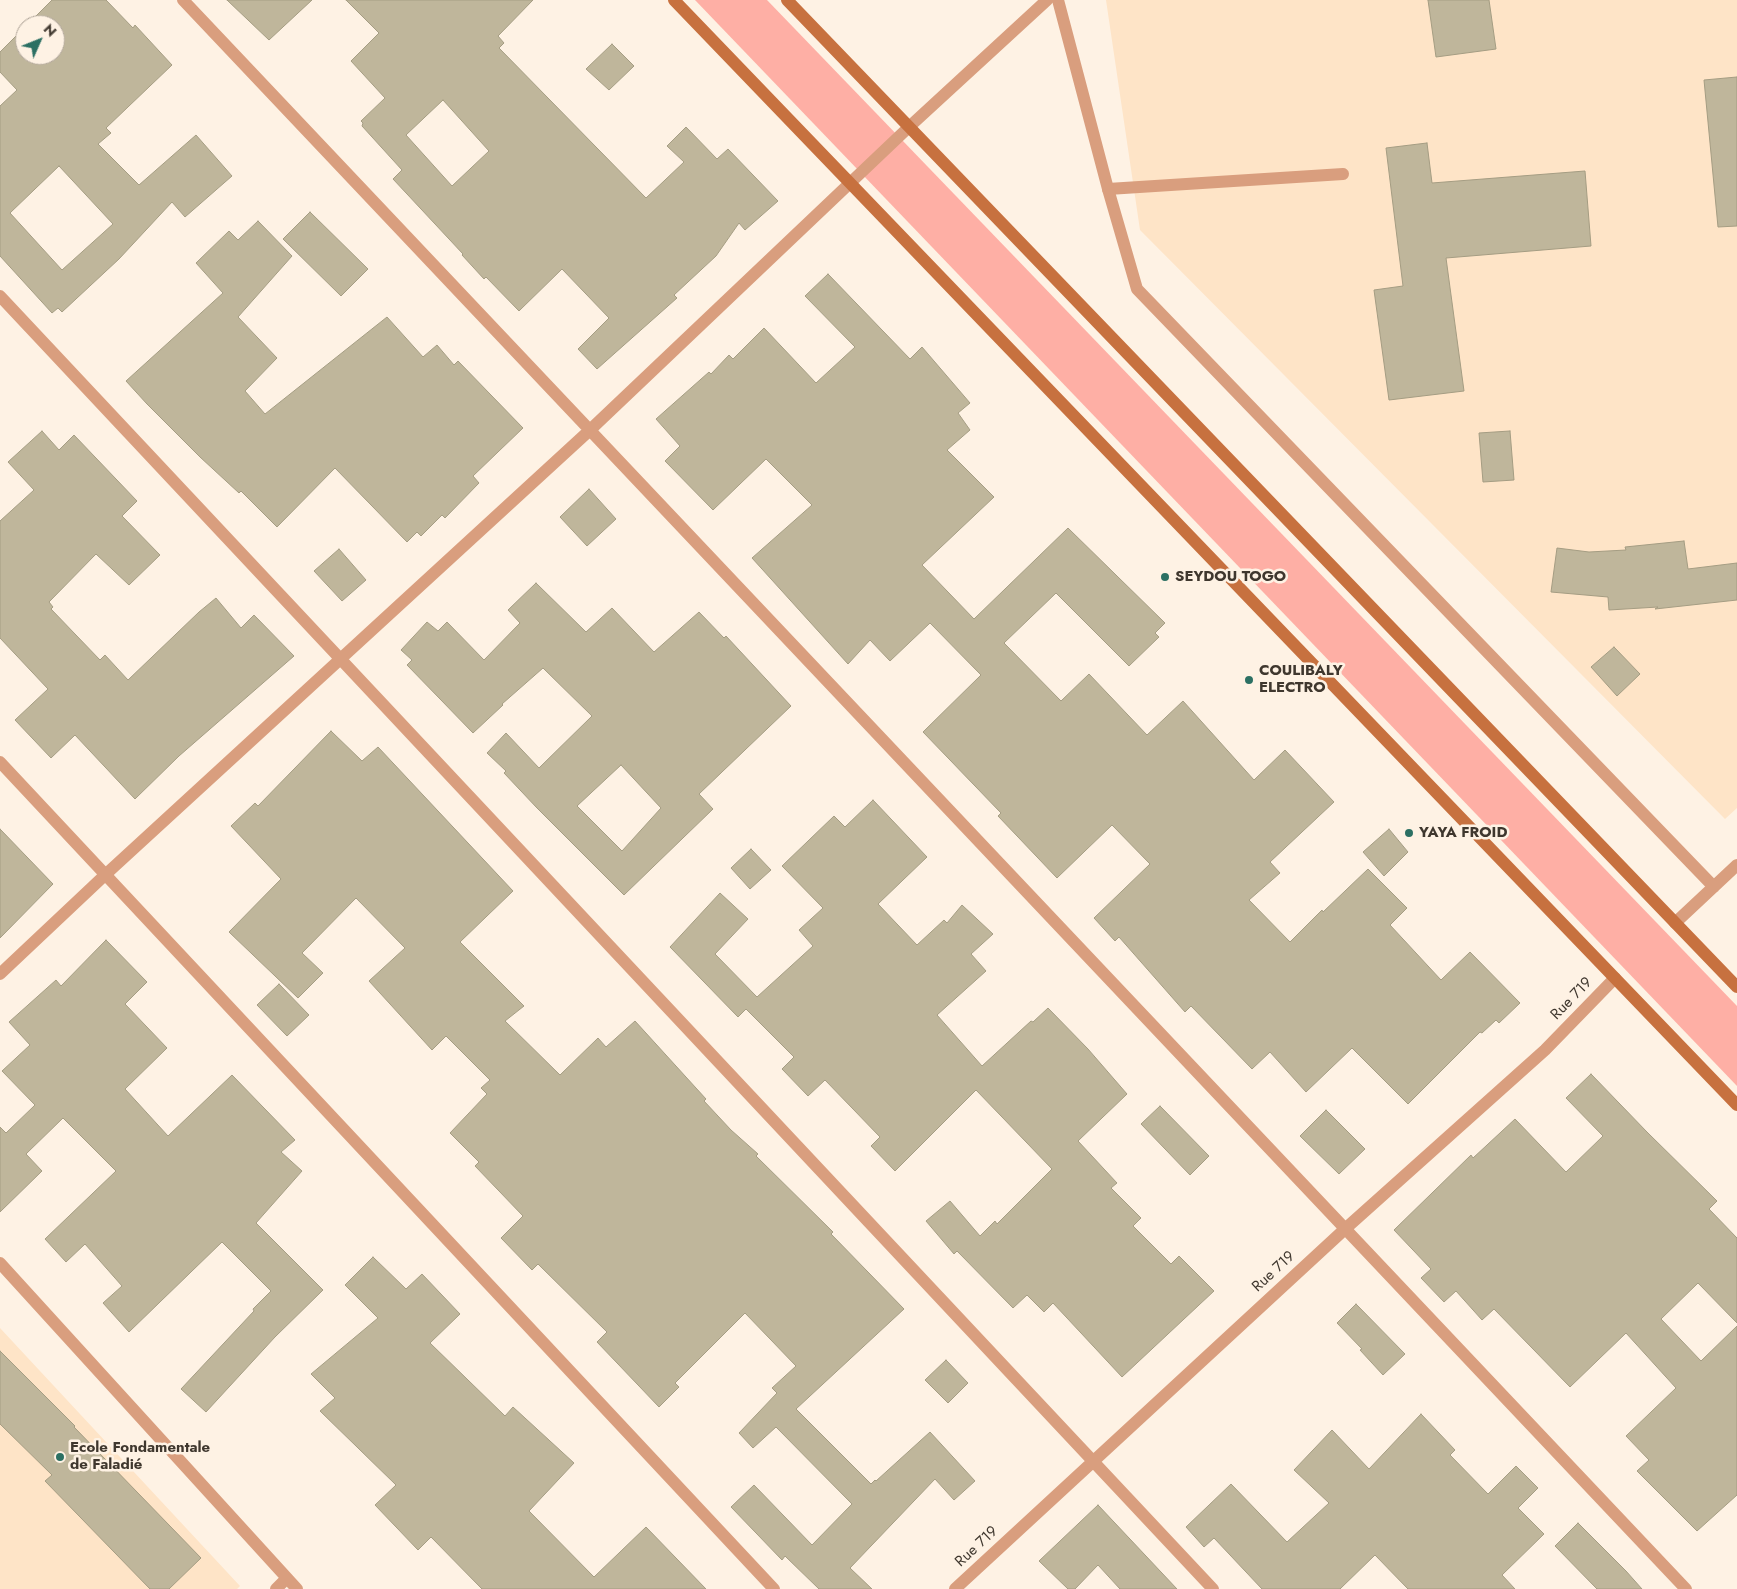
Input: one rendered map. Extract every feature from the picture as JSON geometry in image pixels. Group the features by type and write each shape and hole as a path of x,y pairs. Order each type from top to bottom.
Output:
{"main road":[{"path":"674,0 1737,1105"},
{"path":"787,0 1737,987"}],"street":[{"path":"182,0 1686,1589"},
{"path":"0,974 105,874 590,430 909,127 1047,0"},
{"path":"1058,0 1108,189 1137,289 1714,887"},
{"path":"1108,189 1343,174"},
{"path":"0,296 1213,1589"},
{"path":"0,762 774,1589"},
{"path":"1675,923 1737,865"},
{"name":"Rue 719","path":"955,1589 1345,1229 1545,1050 1616,978"},
{"path":"0,1263 297,1589"},
{"path":"276,1589 287,1578"}],"shaded area":[{"path":"695,0 767,0 1737,1006 1737,1086"},
{"path":"1106,0 1737,0 1737,808 1725,819 1140,230"},
{"name":"Ecole Fondamentale de Faladié","path":"0,1328 240,1586 237,1589 0,1589"}],"building":[{"path":"52,0 106,0 133,28 135,25 172,65 106,128 111,133 98,144 139,185 196,135 232,176 185,217 172,202 119,259 62,312 58,308 52,313 0,256 0,106 17,90 0,72 0,52 15,37 15,65 65,65 65,15 37,15","holes":["59,166 113,224 62,270 10,213"]},
{"path":"227,0 312,0 269,40"},
{"path":"346,0 533,0 498,36 504,43 499,48 646,198 684,162 667,146 686,127 717,159 728,149 778,201 745,230 739,223 716,256 674,295 677,298 597,369 578,349 609,318 562,269 519,311 486,277 484,279 393,179 402,170 362,126 363,123 361,121 385,98 351,61 379,33","holes":["443,100 489,151 452,186 406,135"]},
{"path":"1428,0 1489,0 1496,49 1436,57"},
{"path":"612,44 634,66 609,90 586,69"},
{"path":"1737,77 1737,226 1718,227 1704,80"},
{"path":"1427,143 1432,183 1585,171 1591,246 1446,258 1464,391 1389,400 1374,290 1403,286 1386,148"},
{"path":"310,212 368,269 341,296 283,239"},
{"path":"258,221 292,256 238,317 277,358 245,391 265,414 387,317 423,357 437,345 454,365 458,361 523,428 473,476 479,483 445,518 442,515 421,536 417,532 407,542 335,468 277,527 241,491 239,493 200,457 126,381 223,293 196,263 229,231 238,240"},
{"path":"828,274 910,359 922,347 970,403 958,413 970,430 947,450 994,497 922,565 974,619 1068,528 1165,623 1155,633 1159,637 1129,666 1056,593 1004,643 1061,701 1089,674 1147,735 1183,701 1254,780 1285,750 1334,802 1270,862 1280,873 1249,900 1290,942 1368,869 1407,908 1390,925 1441,980 1470,952 1520,1003 1499,1023 1496,1020 1482,1033 1480,1032 1408,1104 1352,1048 1306,1092 1270,1052 1252,1069 1191,1006 1185,1012 1119,937 1115,941 1094,918 1150,864 1112,825 1057,878 998,816 1001,813 923,732 981,675 930,623 890,661 870,640 848,664 752,558 812,505 766,459 713,510 665,461 680,446 656,419 709,372 711,374 729,355 733,359 764,328 816,383 855,347 805,296"},
{"path":"42,431 59,450 74,435 137,501 122,516 160,555 129,585 96,554 49,602 53,607 51,609 100,660 105,655 128,680 216,598 241,628 254,615 294,656 179,756 135,799 75,735 51,758 15,720 48,689 0,638 0,521 34,490 8,462"},
{"path":"1510,431 1514,480 1483,482 1479,433"},
{"path":"589,489 616,519 587,546 560,517"},
{"path":"1684,541 1688,569 1737,563 1737,600 1655,609 1658,607 1609,610 1608,597 1551,592 1557,548 1589,552 1626,550 1625,547"},
{"path":"339,549 366,580 342,601 314,571"},
{"path":"536,583 586,632 612,608 654,652 699,612 724,638 726,636 791,706 699,794 713,809 624,895 537,808 504,773 506,771 487,753 506,733 539,768 592,716 543,668 502,704 473,733 407,665 412,660 401,650 427,622 438,631 447,622 484,660 520,623 508,610","holes":["621,765 661,808 622,851 577,806"]},
{"path":"1614,647 1640,674 1617,696 1591,667"},
{"path":"331,731 362,761 378,747 513,891 460,942 524,1006 505,1021 560,1075 598,1038 606,1047 635,1021 706,1099 704,1101 731,1130 758,1154 756,1156 833,1232 831,1234 904,1309 796,1409 871,1484 930,1432 975,1481 954,1500 935,1479 850,1568 872,1589 819,1589 785,1556 782,1560 731,1507 754,1485 812,1545 852,1504 776,1427 753,1448 739,1433 777,1393 772,1388 796,1366 745,1313 675,1383 679,1387 659,1407 597,1342 607,1332 538,1264 532,1270 501,1238 523,1216 475,1166 479,1162 450,1133 487,1094 481,1088 490,1080 446,1036 432,1050 369,981 405,948 356,898 302,953 323,973 298,998 229,932 281,879 231,826 255,803 258,806"},
{"path":"873,800 927,857 878,904 917,945 944,920 947,923 962,905 993,934 971,954 986,971 937,1015 982,1066 1048,1008 1088,1049 1127,1094 1078,1141 1117,1183 1111,1188 1141,1218 1133,1226 1171,1264 1179,1256 1214,1291 1122,1377 1053,1303 1044,1312 1027,1295 1013,1308 957,1251 954,1254 926,1221 950,1201 980,1236 995,1221 997,1224 1052,1169 976,1090 895,1171 871,1146 880,1137 825,1080 808,1096 782,1069 794,1057 746,1009 738,1017 670,947 720,893 748,919 715,954 757,997 813,946 799,930 823,908 782,866 834,816 845,827"},
{"path":"0,829 53,884 0,938"},
{"path":"1389,829 1408,852 1384,876 1363,852"},
{"path":"751,849 771,870 750,889 731,868"},
{"path":"106,940 147,982 125,1004 167,1048 125,1089 168,1136 232,1075 295,1140 281,1152 302,1171 256,1223 323,1290 275,1337 206,1412 181,1389 271,1291 222,1242 129,1332 103,1303 122,1286 85,1244 66,1262 45,1239 116,1171 63,1118 26,1154 42,1171 0,1212 0,1127 6,1133 35,1105 2,1071 30,1045 9,1022 56,980 61,986"},
{"path":"279,984 309,1015 287,1036 257,1005"},
{"path":"1591,1074 1717,1201 1709,1209 1737,1238 1737,1323 1698,1283 1661,1319 1701,1361 1737,1326 1737,1495 1697,1531 1637,1471 1649,1460 1626,1436 1676,1388 1626,1333 1570,1387 1494,1309 1482,1320 1456,1291 1444,1302 1421,1278 1431,1269 1394,1230 1471,1155 1473,1158 1515,1119 1566,1172 1603,1136 1566,1098"},
{"path":"1160,1106 1209,1156 1190,1175 1141,1124"},
{"path":"1326,1110 1365,1149 1339,1174 1300,1136"},
{"path":"373,1257 406,1289 422,1274 460,1314 430,1343 505,1416 513,1407 574,1463 529,1511 594,1577 646,1527 706,1589 482,1589 431,1537 418,1550 375,1505 396,1485 320,1411 335,1398 311,1374 378,1318 345,1285"},
{"path":"1356,1304 1405,1354 1383,1375 1337,1323"},
{"path":"0,1351 75,1426 201,1558 169,1589 150,1589 45,1481 52,1475 0,1424"},
{"path":"946,1360 968,1383 948,1403 925,1380"},
{"path":"1421,1414 1455,1450 1450,1455 1488,1494 1516,1466 1538,1488 1518,1508 1544,1534 1502,1575 1515,1589 1408,1589 1375,1555 1340,1589 1262,1589 1214,1538 1204,1547 1186,1527 1231,1484 1287,1542 1329,1503 1294,1470 1332,1430 1369,1469"},
{"path":"1098,1505 1177,1589 1120,1589 1098,1565 1075,1589 1068,1589 1039,1561"},
{"path":"1578,1523 1642,1589 1597,1589 1555,1546"}],"place":[{"name":"SEYDOU TOGO","path":"1165,577"},
{"name":"COULIBALY ELECTRO","path":"1249,680"},
{"name":"YAYA FROID","path":"1409,833"},
{"name":"Ecole Fondamentale de Faladié","path":"60,1457"}]}
